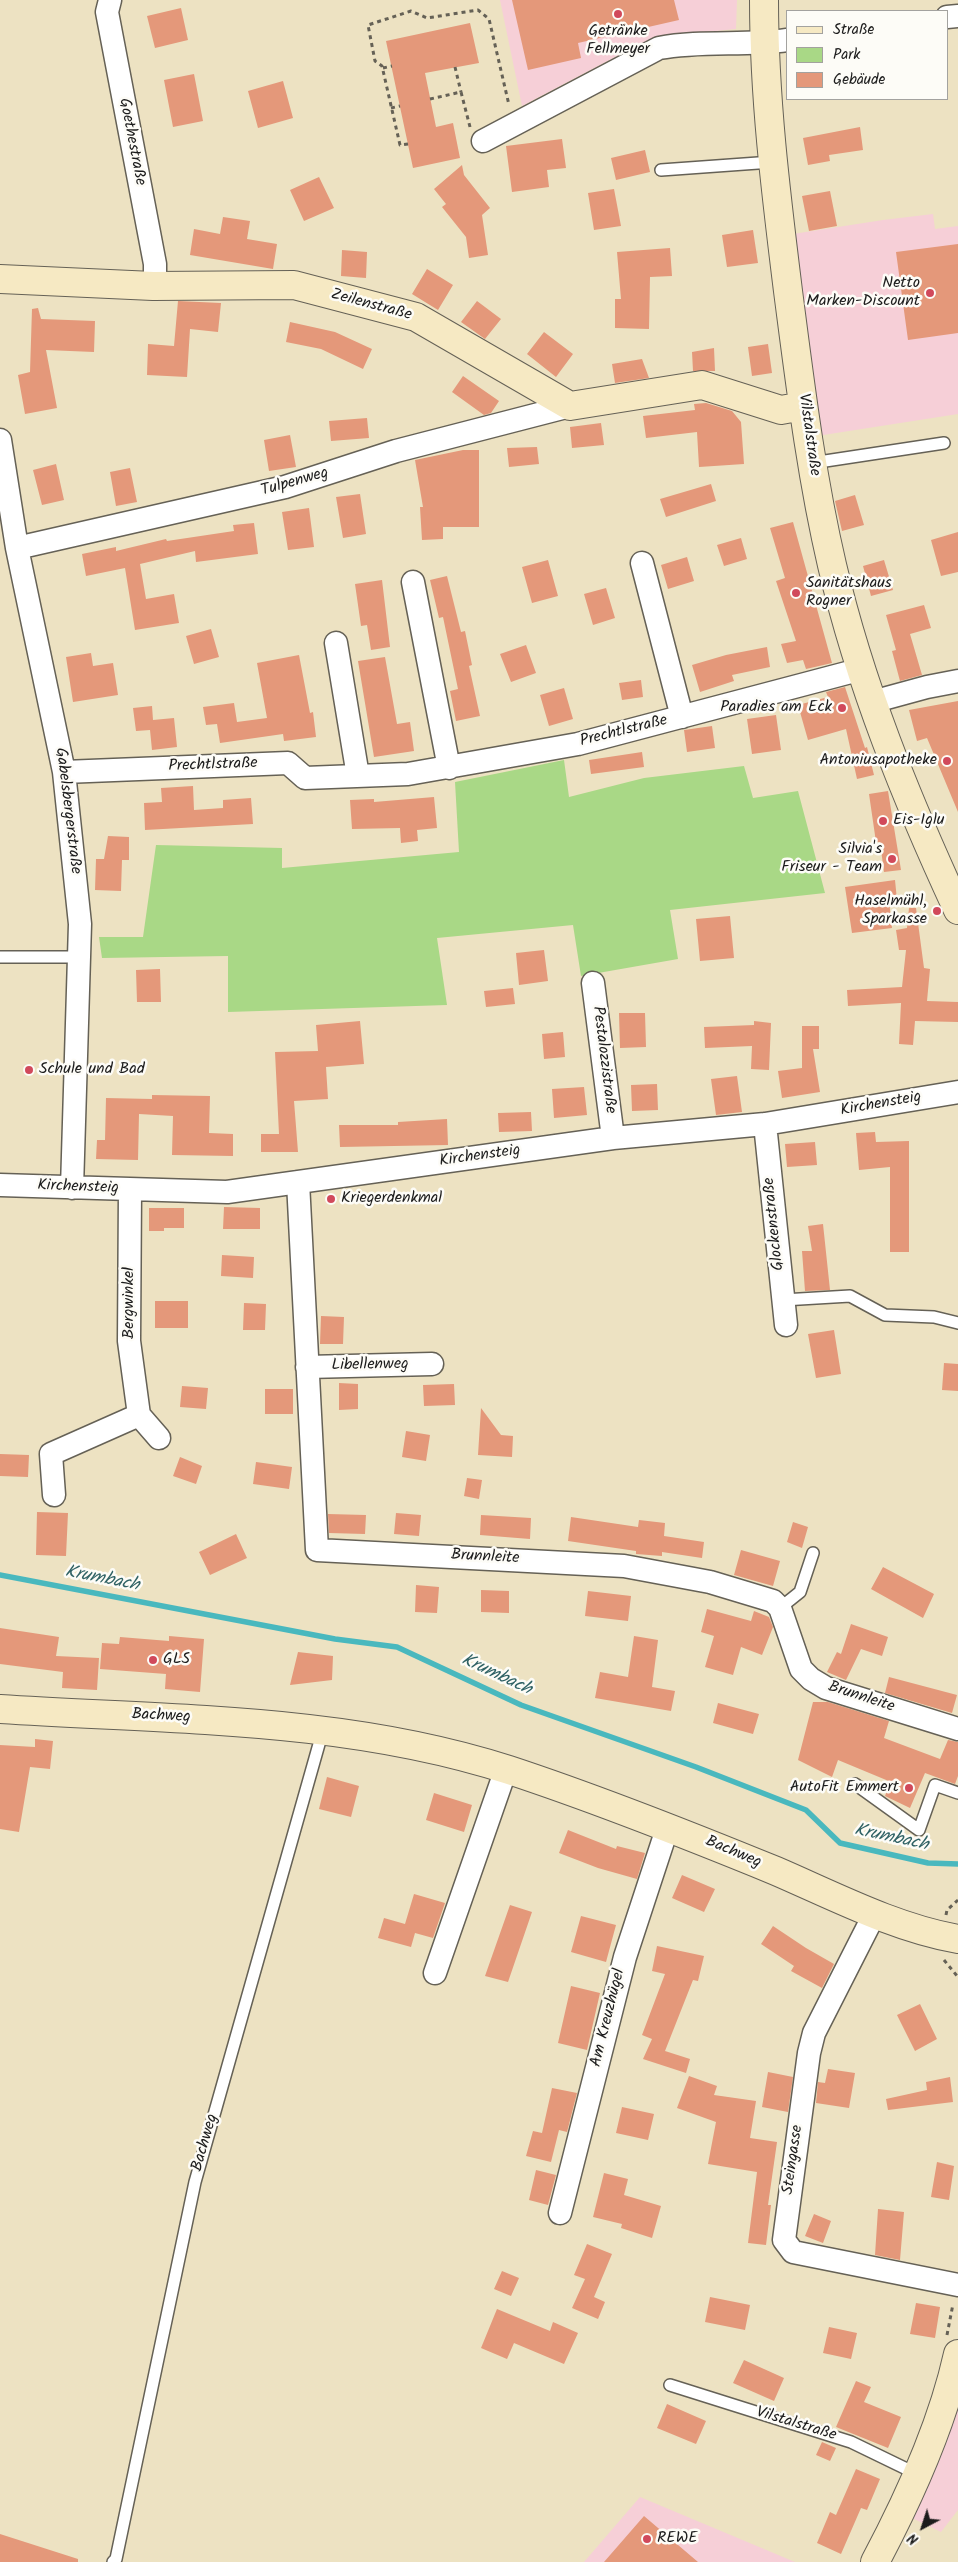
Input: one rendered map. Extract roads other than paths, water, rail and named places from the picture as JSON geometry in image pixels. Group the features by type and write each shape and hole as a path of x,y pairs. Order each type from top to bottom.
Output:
{"street":[{"name":"Goethestraße","path":"110,0 107,12 155,264 155,285"},
{"name":"Vilstalstraße","path":"764,0 775,42 772,162 811,463 832,567 862,670 882,730 936,863 958,910"},
{"path":"483,141 660,48 687,42 775,42"},
{"name":"Zeilenstraße","path":"0,279 155,285 294,285 416,317 570,406"},
{"path":"570,406 702,385 781,410 803,406"},
{"name":"Tulpenweg","path":"17,548 286,487 396,451 570,406"},
{"name":"Gabelsbergerstraße","path":"0,440 17,548 64,772 80,924 72,1188"},
{"name":"Prechtlstraße","path":"642,562 682,717"},
{"path":"413,582 449,768"},
{"path":"336,643 358,776"},
{"name":"Prechtlstraße","path":"64,772 288,763 305,778 408,774 578,744 862,670"},
{"path":"872,702 927,687 958,681"},
{"name":"Pestalozzistraße","path":"593,983 613,1138"},
{"name":"Kirchensteig","path":"0,1185 227,1192 613,1138 765,1124 958,1092"},
{"name":"Glockenstraße","path":"765,1124 786,1324"},
{"name":"Brunnleite","path":"298,1182 317,1550 624,1566 710,1582 773,1601 780,1608 801,1669 811,1679 826,1688 958,1729"},
{"name":"Bergwinkel","path":"130,1190 129,1341 139,1415"},
{"name":"Libellenweg","path":"307,1367 432,1364"},
{"path":"54,1495 52,1454 139,1415 159,1438"},
{"name":"Bachweg","path":"0,1709 227,1720 323,1730 416,1746 506,1769 668,1826 875,1913 941,1936 958,1939"},
{"path":"436,1973 506,1769"},
{"name":"Am Kreuzhügel","path":"560,2213 625,1957 668,1826"},
{"name":"Steingasse","path":"875,1913 814,2033 809,2053 784,2240 793,2252 958,2285"},
{"path":"875,2562 918,2474 952,2380 958,2354"}],"lane":[{"path":"661,170 772,162"},
{"path":"811,463 944,443"},
{"path":"0,957 80,957"},
{"path":"783,1300 850,1296 884,1315 934,1317 958,1323"},
{"path":"780,1608 800,1592 813,1553"},
{"name":"Bachweg","path":"113,2562 116,2559 195,2182 323,1730"},
{"path":"855,1784 919,1830 935,1785 958,1793"},
{"name":"Vilstalstraße","path":"670,2385 851,2442 918,2474"}],"waterway":[{"name":"Krumbach","path":"0,1575 335,1639 397,1647 521,1705 696,1767 806,1810 840,1843 928,1863 958,1864"}],"place":[{"name":"Getränke Fellmeyer","path":"618,14"},
{"name":"Netto Marken-Discount","path":"930,293"},
{"name":"Sanitätshaus Rogner","path":"796,593"},
{"name":"Paradies am Eck","path":"842,708"},
{"name":"Antoniusapotheke","path":"947,761"},
{"name":"Eis-Iglu","path":"883,821"},
{"name":"Silvia's Friseur - Team","path":"892,859"},
{"name":"Haselmühl, Sparkasse","path":"937,911"},
{"name":"Schule und Bad","path":"29,1070"},
{"name":"Kriegerdenkmal","path":"331,1199"},
{"name":"GLS","path":"153,1660"},
{"name":"AutoFit Emmert","path":"909,1788"},
{"name":"REWE","path":"647,2539"}]}
